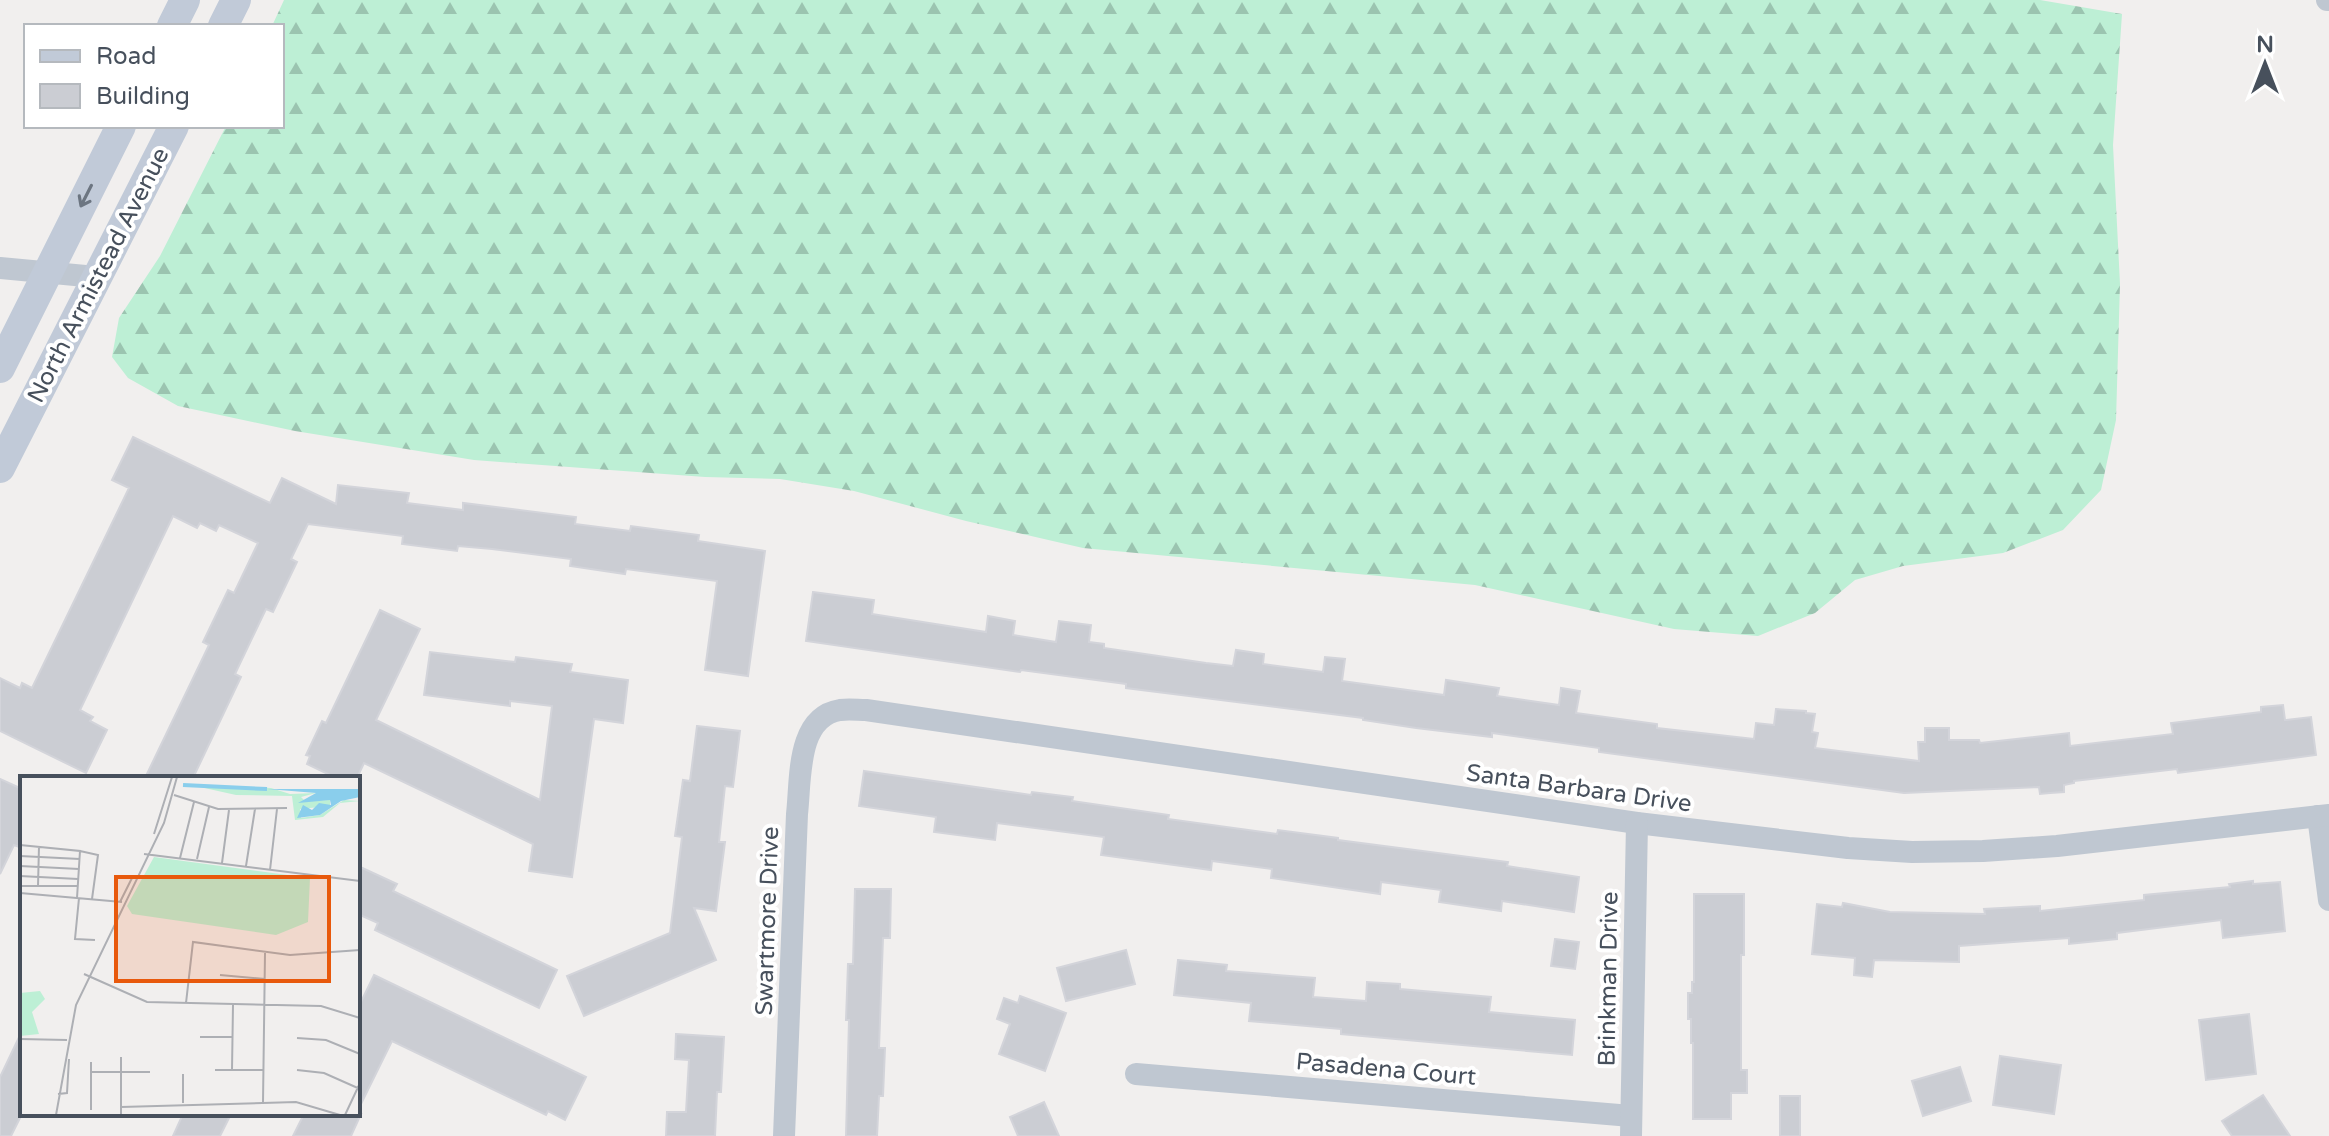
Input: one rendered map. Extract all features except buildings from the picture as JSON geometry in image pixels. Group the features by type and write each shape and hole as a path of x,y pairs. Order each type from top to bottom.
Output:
{"main road":[{"path":"173,24 185,0"},
{"path":"224,24 236,0"},
{"name":"North Armistead Avenue","path":"0,368 120,128"},
{"name":"North Armistead Avenue","path":"0,468 173,128"}],"street":[{"path":"0,268 96,277"},
{"name":"Santa Barbara Drive","path":"825,715 841,710 866,710 1637,823 1848,848 1926,852 2057,846 2324,816"},
{"name":"Swartmore Drive","path":"784,1136 797,814 802,761 808,735 825,715"},
{"path":"2324,816 2329,900"},
{"name":"Brinkman Drive","path":"1631,1126 1637,823"},
{"name":"Pasadena Court","path":"1136,1074 1631,1126"}],"green space":[{"path":"284,0 2040,0 2122,14 2113,145 2120,284 2116,420 2101,490 2063,530 2003,553 1903,566 1855,580 1815,613 1758,636 1674,629 1475,585 1083,548 854,491 780,479 705,477 474,460 295,431 178,406 128,378 112,357 119,318 160,256 225,128 284,128 284,24 273,24"}]}
